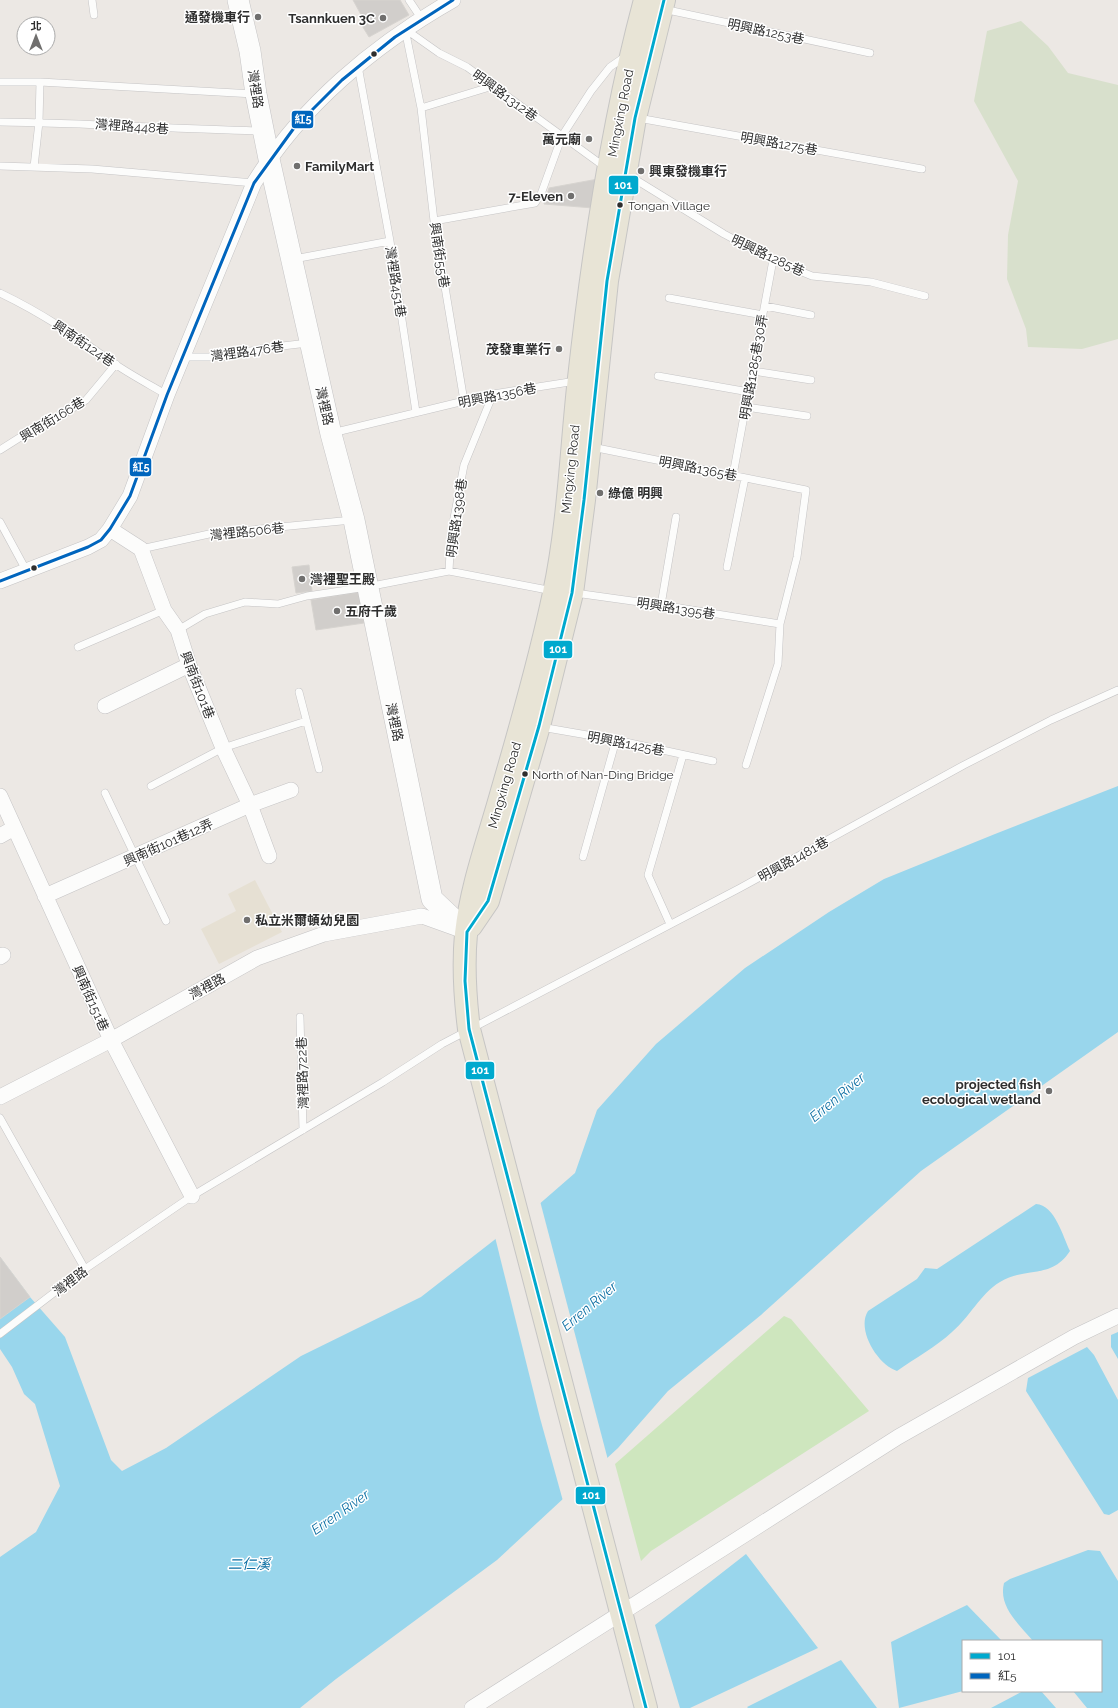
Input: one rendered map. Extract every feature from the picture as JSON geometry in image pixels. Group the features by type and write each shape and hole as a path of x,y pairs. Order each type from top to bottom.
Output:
{"main road":[{"name":"Mingxing Road","path":"466,932 488,901 538,726 590,447 618,170 618,115 632,52 657,3"},
{"name":"Mingxing Road","path":"646,1708 469,1029 465,981 466,932 472,899 522,722 563,592 568,498 578,381 591,278 618,170 635,118 657,3"}],"street":[{"name":"灣裡路","path":"238,0 250,51 263,131 291,259 331,434 354,520 432,899 466,932"},
{"path":"0,581 88,547 100,540 110,529 130,496 167,395 254,183 269,158 332,87 405,29 453,0"},
{"path":"110,529 141,549"},
{"name":"興南街101巷","path":"141,549 164,610 178,630 189,665 223,748 250,805 268,856"},
{"path":"105,706 189,665"},
{"name":"興南街101巷12弄","path":"45,896 250,805 291,790"},
{"name":"興南街151巷","path":"0,796 110,1040 192,1196"},
{"path":"0,836 14,828"},
{"name":"灣裡路","path":"0,1097 110,1040 257,958 324,934 422,916 466,932"},
{"path":"472,1708 619,1604 898,1437 1074,1338 1118,1316"}],"lane":[{"path":"92,0 94,15"},
{"path":"409,0 421,18"},
{"name":"明興路1253巷","path":"657,3 870,53"},
{"name":"明興路1312巷","path":"405,29 439,53 466,67 494,86 598,162 618,170"},
{"name":"興南街55巷","path":"405,29 422,108 434,221 464,401"},
{"path":"434,221 535,203 541,194 562,136 591,91 610,67 632,52"},
{"name":"灣裡路451巷","path":"358,66 390,241 416,412"},
{"path":"0,82 40,82 256,94"},
{"path":"34,167 39,122 40,82"},
{"path":"422,108 494,86"},
{"name":"明興路1275巷","path":"635,118 922,169"},
{"name":"灣裡路448巷","path":"0,122 39,122 263,131"},
{"path":"0,166 92,169 254,183"},
{"name":"明興路1285巷","path":"618,170 724,234 773,260 812,276 871,282 925,296"},
{"path":"291,259 390,241"},
{"name":"明興路1285巷30弄","path":"733,475 773,260"},
{"name":"興南街124巷","path":"0,293 50,320 86,342 116,364 167,395"},
{"path":"669,298 763,315"},
{"path":"765,306 811,315"},
{"name":"灣裡路476巷","path":"183,357 222,357 265,348 310,342"},
{"name":"興南街166巷","path":"0,450 38,426 60,416 86,400 116,364"},
{"path":"753,371 811,380"},
{"path":"658,376 749,392"},
{"name":"明興路1356巷","path":"416,412 493,394 578,381"},
{"name":"明興路1398巷","path":"493,394 464,465 451,534 449,572 563,592"},
{"path":"746,407 807,416"},
{"path":"331,434 416,412"},
{"name":"明興路1365巷","path":"590,447 806,490 797,557 780,624"},
{"path":"727,568 745,478"},
{"path":"662,605 676,517"},
{"name":"灣裡路506巷","path":"141,549 209,534 354,520"},
{"path":"0,522 26,570"},
{"path":"178,630 205,614 245,602 278,604 307,596 449,572"},
{"name":"明興路1395巷","path":"563,592 662,605 780,624"},
{"path":"78,647 164,610"},
{"path":"746,765 778,664 780,624"},
{"name":"明興路1481巷","path":"469,1029 499,1015 670,924 970,762 1051,720 1118,690"},
{"path":"299,692 319,769"},
{"path":"151,786 223,748 306,721"},
{"name":"明興路1425巷","path":"538,726 616,740 713,761"},
{"path":"583,857 616,740"},
{"path":"670,924 648,875 683,755"},
{"path":"105,793 166,922"},
{"name":"灣裡路722巷","path":"300,1017 303,1130"},
{"name":"灣裡路","path":"0,1334 85,1269 192,1196 469,1029"},
{"path":"0,1118 85,1269"}],"shaded area":[{"name":"私立米爾頓幼兒園","path":"255,880 282,932 219,964 201,929 236,911 228,894"}],"green space":[{"path":"1021,21 1048,46 1068,73 1118,85 1118,339 1082,349 1028,347 1026,329 1007,279 1008,235 1018,181 974,101 987,31"},
{"path":"784,1316 791,1319 869,1411 651,1551 641,1561 615,1464"}],"water":[{"name":"二仁溪","path":"1118,786 1118,1032 921,1171 761,1315 668,1391 618,1448 497,1560 336,1679 300,1708 0,1708 0,1557 36,1532 60,1486 35,1404 24,1394 12,1367 0,1349 0,1257 30,1297 65,1337 111,1460 122,1471 166,1448 301,1356 421,1297 529,1213 575,1173 597,1110 656,1044 745,968 829,912 884,879"},
{"path":"1036,1204 1043,1206 1048,1210 1058,1223 1070,1251 1063,1260 1055,1266 1019,1274 1000,1282 981,1299 964,1320 946,1337 897,1371 883,1362 876,1354 867,1337 865,1319 868,1311 917,1279 925,1268 937,1269"},
{"path":"1118,1332 1118,1359 1111,1347 1111,1335"},
{"path":"1087,1347 1094,1355 1118,1400 1118,1510 1109,1515 1104,1514 1026,1391 1028,1378"},
{"path":"1088,1550 1100,1551 1118,1581 1118,1708 1087,1708 1074,1692 1102,1692 1102,1640 1032,1640 1011,1615 1004,1600 1004,1583 1010,1579"},
{"path":"746,1554 818,1648 690,1708 680,1708 655,1625"},
{"path":"967,1605 1001,1640 962,1640 962,1691 899,1708 891,1642"},
{"path":"841,1660 877,1708 747,1707"},
{"path":"1021,1692 1042,1692 1056,1708 991,1708"}],"pier":[{"path":"540,1201 608,1460 563,1501 540,1418 495,1237"}],"building":[{"name":"Tsannkuen 3C","path":"353,0 400,0 409,15 369,37 361,24 365,22"},
{"name":"7-Eleven","path":"598,179 593,208 544,204 549,188"},
{"name":"灣裡聖王殿","path":"309,565 312,591 296,593 292,567"},
{"name":"五府千歲","path":"359,592 364,623 316,630 311,600"},
{"path":"0,1257 30,1297 0,1319"}],"transit line":[{"name":"紅5","path":"0,581 88,547 101,540 110,529 130,496 167,395 254,183 294,128 342,80 395,37 453,0"},
{"name":"101","path":"646,1708 469,1029 465,981 467,932 488,901 539,726 572,593 584,500 607,281 635,118 664,0"}],"place":[{"name":"通發機車行","path":"258,17"},
{"name":"Tsannkuen 3C","path":"383,18"},
{"name":"萬元廟","path":"589,139"},
{"name":"FamilyMart","path":"297,166"},
{"name":"興東發機車行","path":"641,171"},
{"name":"7-Eleven","path":"571,196"},
{"name":"Tongan Village","path":"620,205"},
{"name":"茂發車業行","path":"559,349"},
{"name":"綠億 明興","path":"600,493"},
{"name":"灣裡聖王殿","path":"302,579"},
{"name":"五府千歲","path":"337,611"},
{"name":"North of Nan-Ding Bridge","path":"525,774"},
{"name":"私立米爾頓幼兒園","path":"247,920"},
{"name":"projected fish ecological wetland","path":"1049,1091"}],"water label":[{"name":"Erren River","path":"837,1097"},
{"name":"Erren River","path":"589,1306"},
{"name":"Erren River","path":"340,1512"}]}
